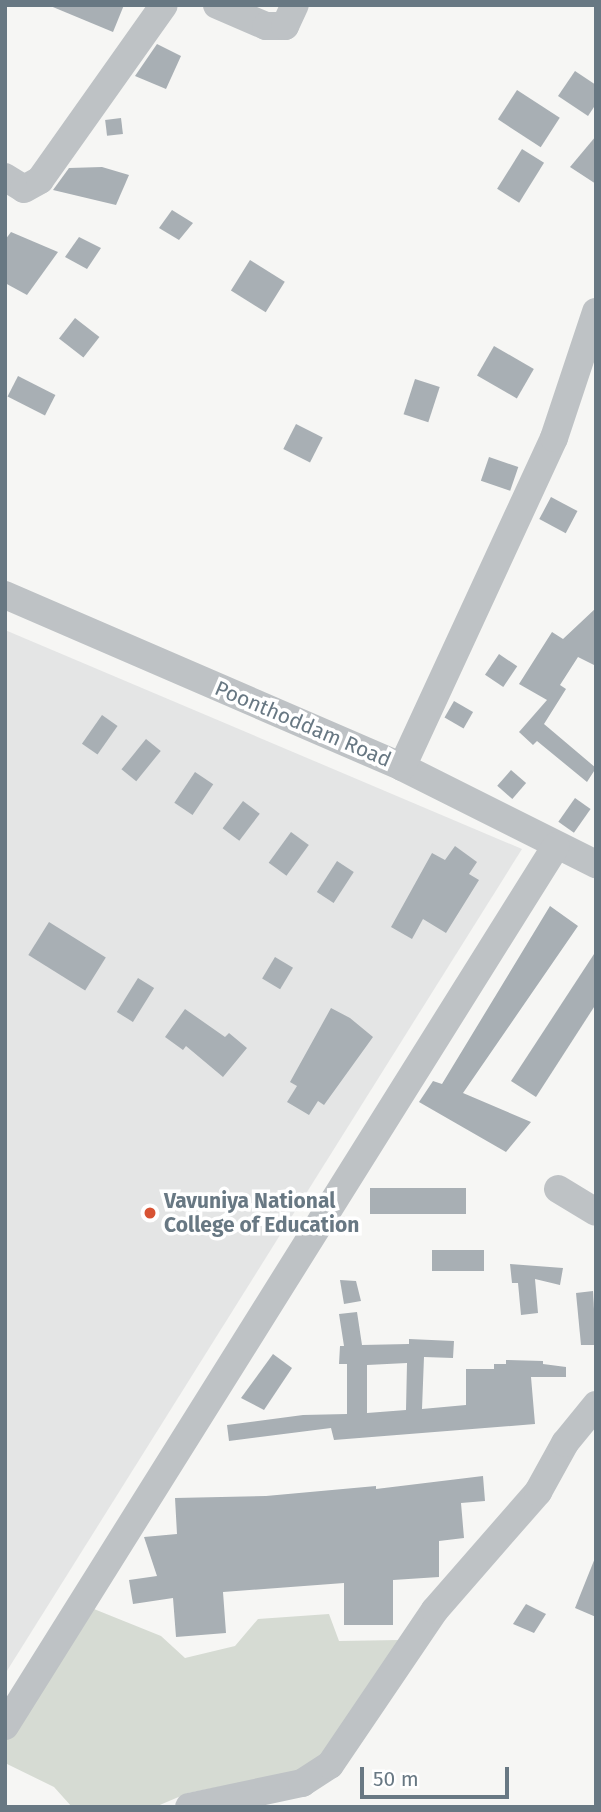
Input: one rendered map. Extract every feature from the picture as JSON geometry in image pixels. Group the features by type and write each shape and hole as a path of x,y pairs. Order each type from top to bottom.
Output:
{"street":[{"path":"5,177 24,189 40,180 164,5"},
{"path":"217,5 266,26 285,26 295,5"},
{"path":"401,767 554,438 596,312"},
{"name":"Poonthoddam Road","path":"5,595 401,767 596,864"},
{"path":"5,1726 556,846"},
{"path":"558,1189 596,1212"},
{"path":"189,1807 302,1783 330,1765 435,1610 538,1492 565,1443 596,1405"}],"shaded area":[{"name":"Vavuniya National College of Education","path":"5,630 522,849 5,1674"},
{"path":"89,1607 161,1636 185,1658 235,1646 258,1619 329,1614 339,1641 399,1640 323,1757 296,1772 188,1793 155,1807 72,1807 54,1787 5,1763 5,1742"}],"building":[{"path":"48,5 124,5 113,32"},
{"path":"157,44 181,56 166,89 135,76"},
{"path":"575,71 596,85 596,104 588,116 558,96"},
{"path":"517,90 560,118 541,147 498,119"},
{"path":"121,118 123,134 107,136 105,120"},
{"path":"596,136 596,184 570,167"},
{"path":"522,149 544,163 519,203 497,189"},
{"path":"102,167 129,175 116,205 53,190 69,168"},
{"path":"172,210 193,223 179,240 159,228"},
{"path":"11,232 58,252 27,295 5,283 5,240"},
{"path":"79,237 101,248 87,269 65,257"},
{"path":"250,260 285,282 266,312 231,291"},
{"path":"75,318 99,337 83,358 59,338"},
{"path":"494,346 534,369 517,398 477,375"},
{"path":"18,376 55,395 45,416 8,396"},
{"path":"415,379 440,387 428,422 404,414"},
{"path":"296,424 323,438 310,463 283,449"},
{"path":"489,457 518,467 510,491 481,481"},
{"path":"551,497 577,511 566,533 539,519"},
{"path":"596,608 596,666 578,657 560,685 566,689 544,724 596,768 587,782 537,741 533,745 519,732 547,700 519,684 552,632 563,639"},
{"path":"499,654 517,666 503,687 485,675"},
{"path":"454,701 473,712 464,728 444,717"},
{"path":"102,715 118,726 97,755 82,744"},
{"path":"146,739 161,751 136,781 121,769"},
{"path":"511,770 526,783 512,799 497,786"},
{"path":"195,772 213,784 193,815 174,803"},
{"path":"575,798 591,809 574,833 558,822"},
{"path":"243,801 260,814 239,841 223,828"},
{"path":"291,832 309,845 286,876 269,863"},
{"path":"455,846 477,862 469,874 479,880 446,933 423,919 412,939 391,927 432,853 445,860"},
{"path":"337,861 354,872 334,903 317,892"},
{"path":"550,906 578,926 463,1093 531,1122 506,1152 419,1102 433,1081 442,1084"},
{"path":"49,922 106,958 85,991 28,955"},
{"path":"596,951 596,1004 536,1097 511,1081"},
{"path":"275,957 293,968 280,989 262,978"},
{"path":"138,978 154,988 133,1022 117,1012"},
{"path":"331,1008 350,1018 373,1037 324,1105 318,1101 309,1115 287,1102 297,1086 290,1082"},
{"path":"185,1009 225,1037 229,1033 247,1048 223,1077 186,1046 183,1050 165,1037"},
{"path":"370,1188 466,1188 466,1214 370,1214"},
{"path":"432,1250 484,1250 484,1271 432,1271"},
{"path":"510,1264 563,1268 560,1285 535,1279 538,1313 521,1315 518,1283 512,1283"},
{"path":"340,1280 356,1281 361,1301 344,1304"},
{"path":"593,1291 596,1345 581,1345 576,1293"},
{"path":"357,1312 362,1345 409,1344 409,1339 454,1341 453,1358 424,1357 422,1409 466,1405 466,1369 494,1369 494,1364 506,1364 506,1360 543,1361 543,1364 566,1367 566,1377 531,1377 535,1424 334,1440 331,1428 229,1441 227,1425 303,1415 347,1414 347,1364 339,1364 340,1346 344,1346 339,1314","holes":["407,1363 406,1410 367,1413 367,1365"]},
{"path":"273,1354 292,1368 264,1410 241,1398"},
{"path":"483,1476 485,1501 461,1503 464,1538 439,1541 439,1577 393,1580 393,1625 344,1625 344,1583 223,1592 226,1633 176,1637 173,1598 133,1604 129,1580 157,1576 144,1537 177,1534 175,1498 266,1496 376,1486 376,1489"},
{"path":"596,1558 596,1617 575,1608"},
{"path":"526,1604 546,1614 534,1633 513,1624"}],"place":[{"name":"Vavuniya National College of Education","path":"150,1213"}]}
